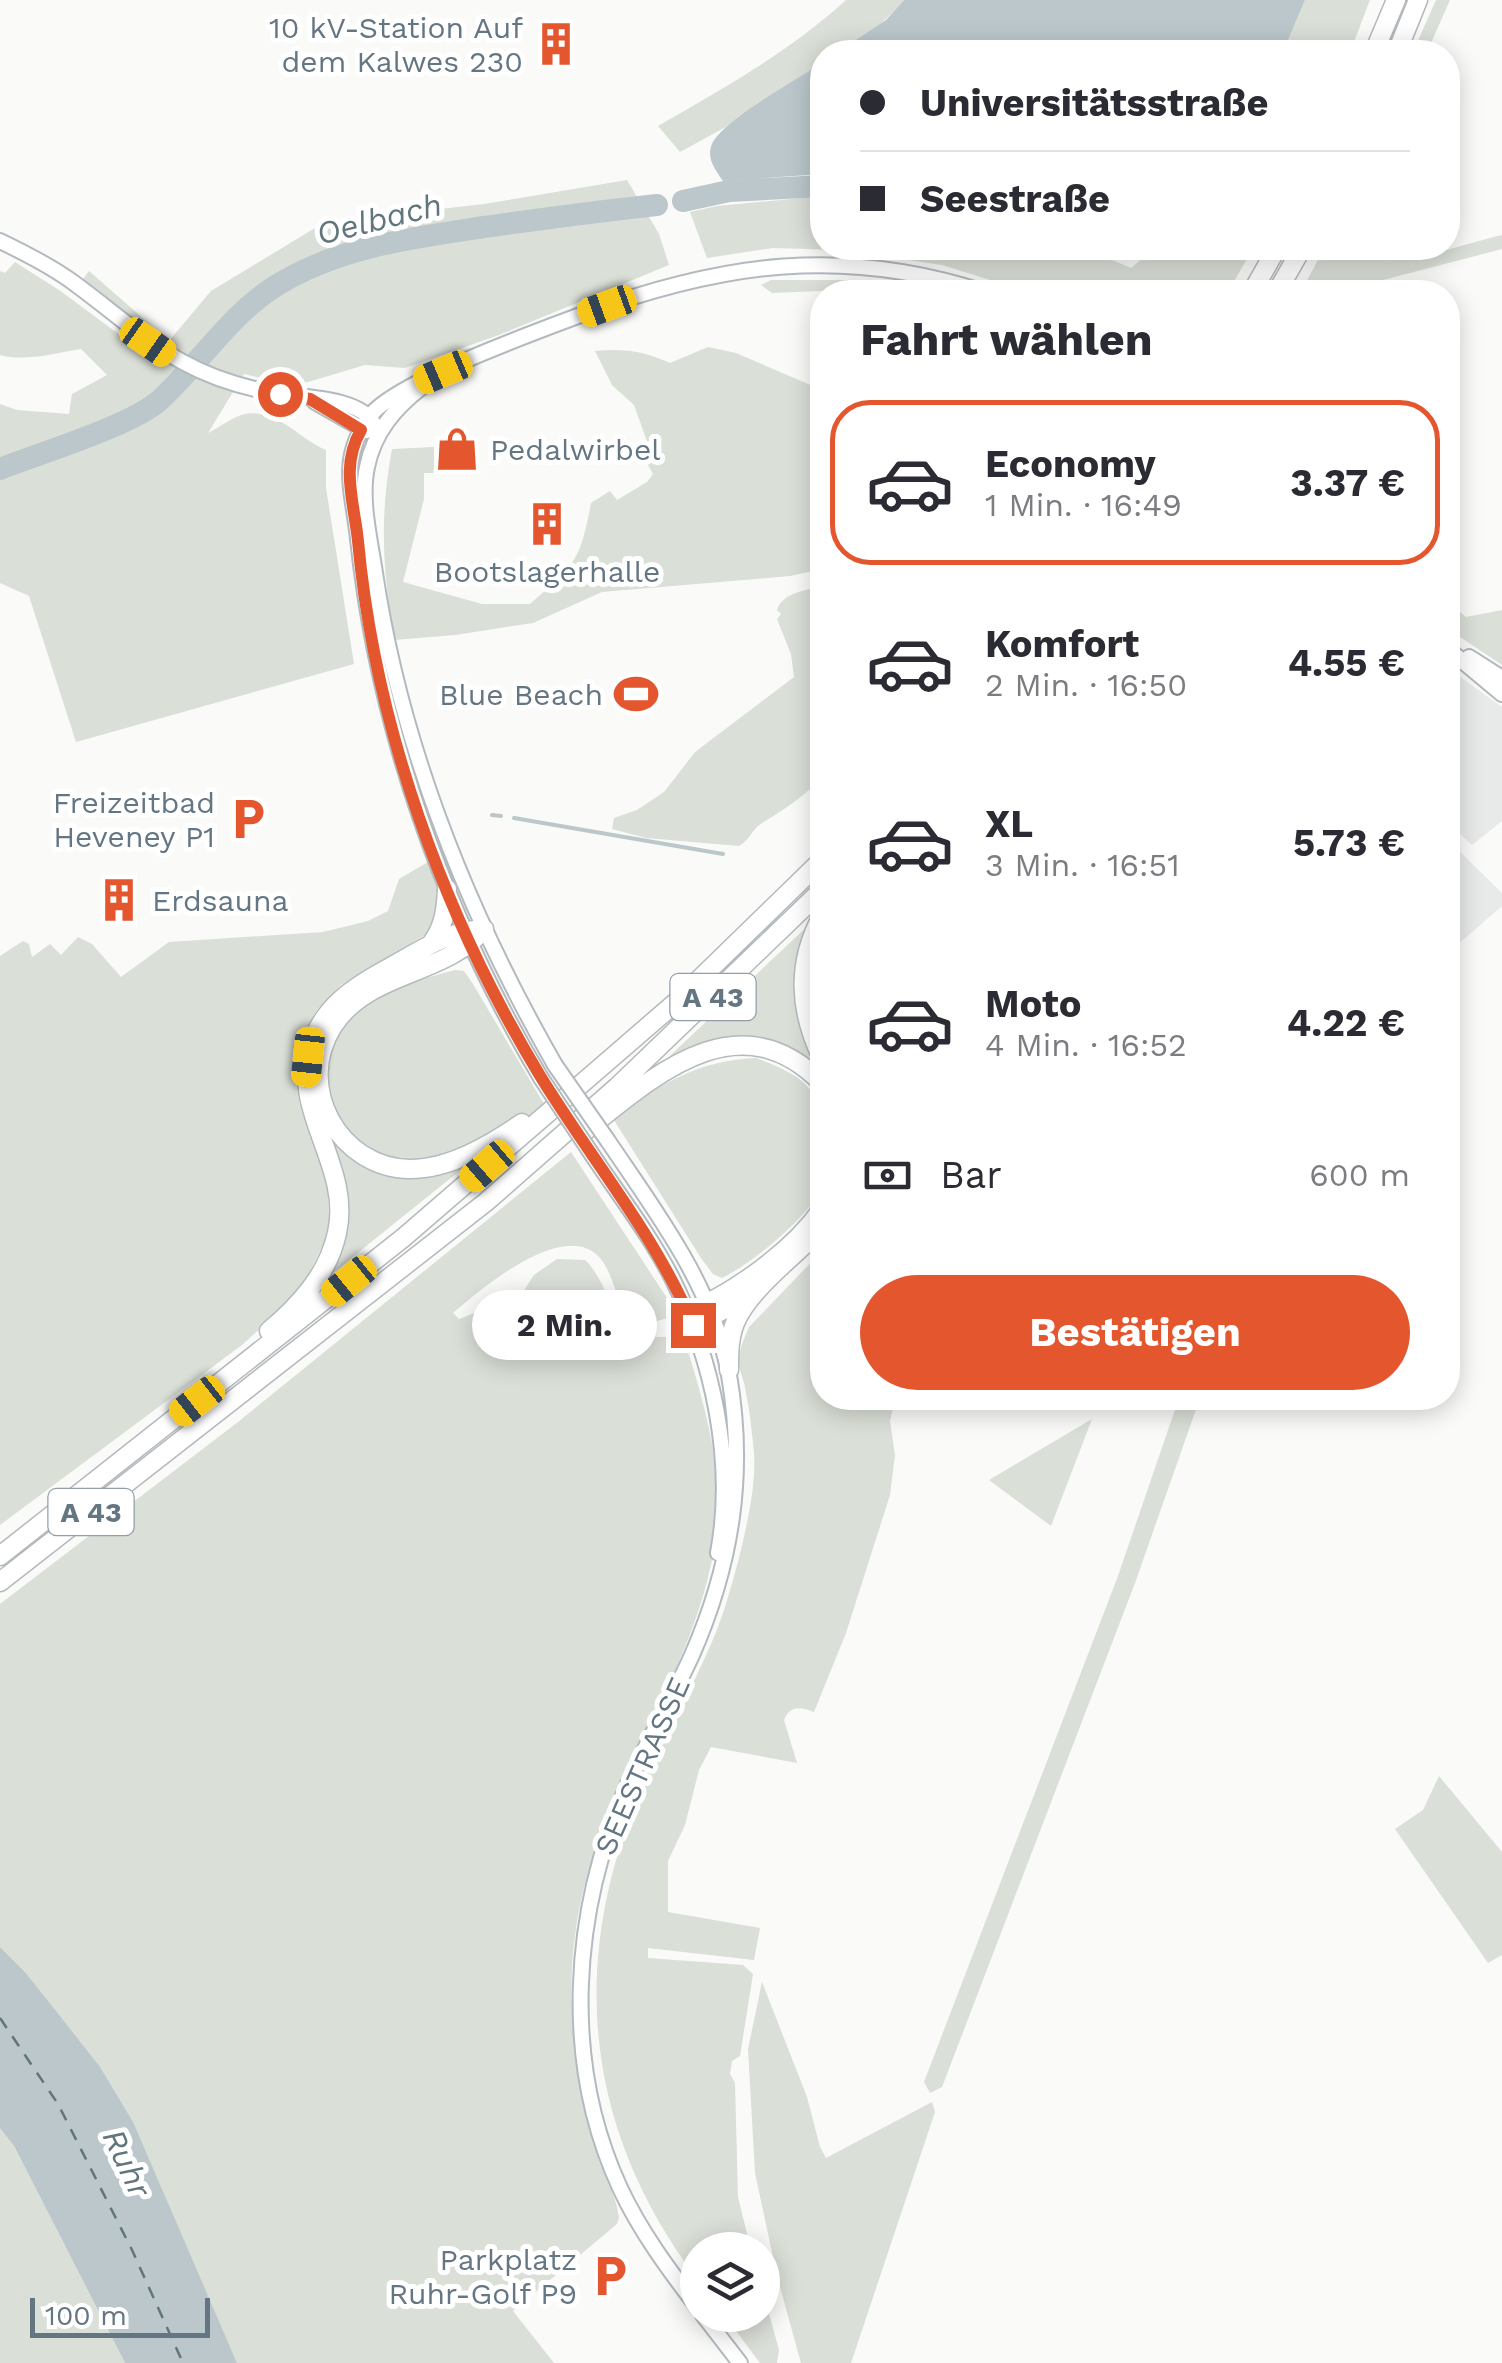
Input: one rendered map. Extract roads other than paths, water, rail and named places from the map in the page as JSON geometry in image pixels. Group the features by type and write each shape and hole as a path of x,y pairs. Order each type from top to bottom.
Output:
{"highway":[{"path":"1379,40 1396,0"},
{"path":"1402,40 1418,0"},
{"name":"A 43","path":"0,1556 403,1238 634,1040 810,871"},
{"path":"429,946 440,932 448,889"},
{"name":"A 43","path":"0,1582 486,1202 617,1088 810,902"},
{"path":"484,929 370,990 350,1006 325,1041 318,1076 319,1094 326,1114 347,1144 375,1163 394,1168 424,1168 484,1148 634,1040"},
{"path":"197,1401 217,1374 304,1298 332,1250 338,1231 338,1190 307,1094 308,1057 318,1028 348,992 429,946 468,937"},
{"path":"810,942 802,976 810,1029"},
{"path":"486,1202 522,1181 646,1082 693,1055 718,1047 760,1046 797,1060 810,1072"},
{"path":"709,1311 810,1222"},
{"path":"728,1370 735,1324 754,1295 810,1240"},
{"path":"690,1319 754,1295"}],"street":[{"path":"0,241 72,282 129,329 176,360 215,378 352,405 370,416 380,433"},
{"path":"370,416 392,396 443,372 552,326 699,277 822,264 879,268 942,280"},
{"path":"380,433 399,406 443,372"},
{"path":"308,399 361,430 380,433"},
{"name":"SEESTRASSE","path":"370,416 353,444 349,476 368,619 400,752 448,889 502,1010 662,1260 690,1319 714,1402 724,1498 706,1618"},
{"name":"SEESTRASSE","path":"380,433 368,463 365,496 386,636 429,792 484,929 516,996 555,1066 670,1234 709,1311 728,1370 737,1493 721,1579 612,1824 590,1902 582,1948 580,1995 587,2075 605,2148 637,2220 680,2282"},
{"path":"1460,653 1502,678"},
{"path":"1460,657 1502,694"},
{"path":"715,2332 740,2363"}],"water":[{"path":"904,0 1305,0 1288,40 856,40 886,20"},
{"path":"810,71 810,175 723,181 712,163 712,144 745,112"},
{"name":"Ruhr","path":"0,1947 26,1973 100,2067 133,2122 237,2363 125,2363 14,2146 0,2128"}],"waterway":[{"path":"754,189 755,176"},
{"name":"Oelbach","path":"683,201 729,191 810,187"},
{"name":"Oelbach","path":"0,469 107,429 146,410 258,299 323,262 429,235 657,205"},
{"path":"492,815 501,816"},
{"path":"514,818 723,854"}],"place":[{"name":"10 kV-Station Auf dem Kalwes 230","path":"556,44"},
{"name":"Pedalwirbel","path":"457,449"},
{"name":"Bootslagerhalle","path":"547,524"},
{"name":"Blue Beach","path":"636,694"},
{"name":"Freizeitbad Heveney P1","path":"248,819"},
{"name":"Erdsauna","path":"119,900"},
{"name":"Parkplatz Ruhr-Golf P9","path":"610,2276"}]}
